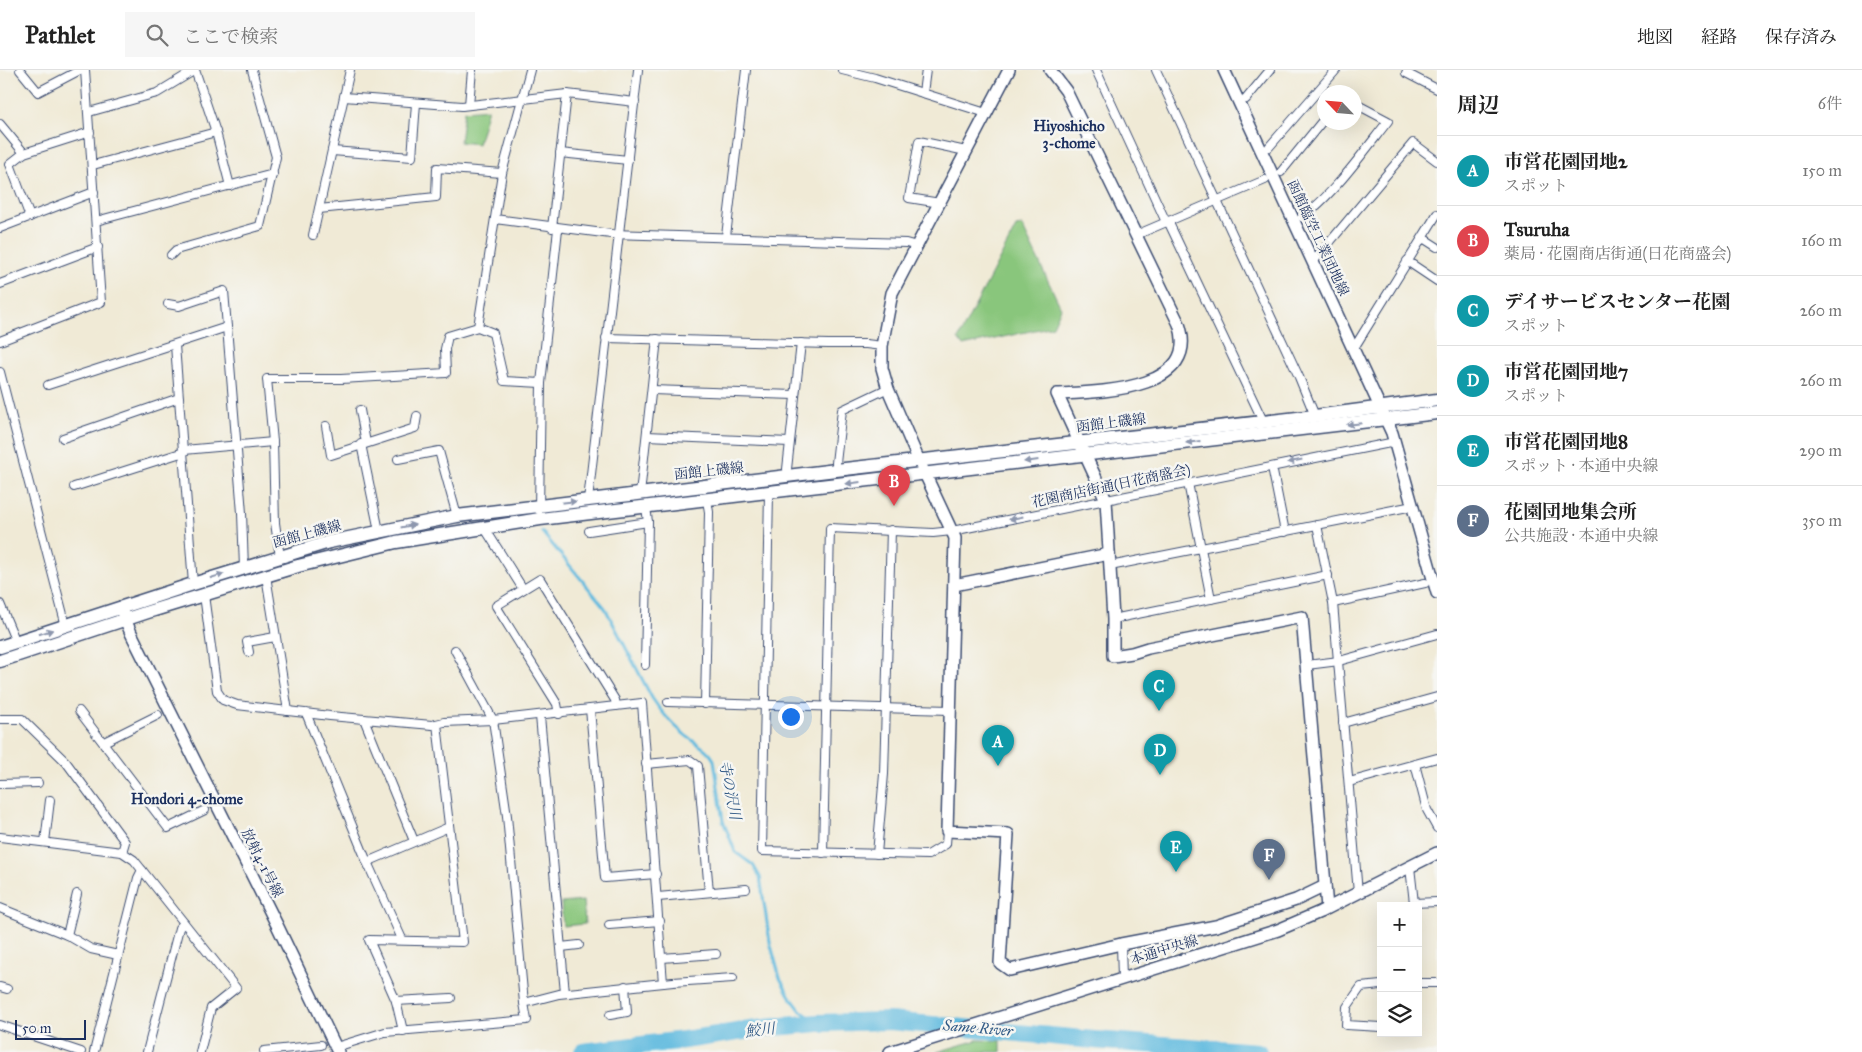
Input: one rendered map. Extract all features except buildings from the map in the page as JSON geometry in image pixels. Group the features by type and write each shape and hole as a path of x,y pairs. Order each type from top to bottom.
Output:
{"main road":[{"name":"函館上磯線","path":"0,647 280,556 329,542 457,516 646,507 707,500 1086,454 1383,413 1437,400"},
{"name":"函館上磯線","path":"0,661 298,566 396,542 484,527 588,500 1263,421 1315,416 1437,413"}],"street":[{"path":"20,70 38,92 80,70"},
{"path":"0,340 101,302 85,70"},
{"path":"89,112 157,93 195,70 216,132 230,186"},
{"path":"171,255 176,250 260,226 276,157 252,70"},
{"path":"312,235 350,70"},
{"path":"469,105 472,70"},
{"path":"478,327 502,173 530,70"},
{"path":"588,500 638,70"},
{"path":"726,236 746,70"},
{"path":"842,70 876,74 923,93 986,113"},
{"path":"923,93 926,70"},
{"path":"1050,70 1066,91 1179,324 1183,337 1180,355 1170,370 1152,381 1101,392 1057,394 1106,500 1113,656 1302,617 1327,908"},
{"path":"1096,70 1263,421"},
{"path":"1156,70 1299,377 1315,416"},
{"name":"函館臨空工業団地線","path":"1224,70 1354,348 1395,442 1437,593"},
{"path":"1246,99 1270,70"},
{"path":"1269,147 1336,70"},
{"path":"1408,70 1406,73 1437,89"},
{"path":"769,492 762,851 928,855 946,844 955,538 886,384 882,368 882,346 892,293 986,113 1005,71"},
{"path":"344,97 469,105 567,94 635,102"},
{"path":"539,512 541,383 560,153 567,94"},
{"path":"332,151 412,157 416,103"},
{"path":"1302,217 1312,211 1388,122 1362,108"},
{"path":"0,124 24,153"},
{"path":"1281,172 1317,128"},
{"path":"30,217 10,164 24,153 90,132"},
{"path":"92,165 216,132"},
{"path":"940,203 909,198 919,141 966,151"},
{"path":"1314,262 1413,143 1437,161"},
{"path":"560,153 628,160"},
{"path":"318,209 436,197 437,168 502,173"},
{"path":"96,221 273,174"},
{"path":"1136,235 1265,180"},
{"path":"0,228 94,192"},
{"path":"1354,348 1437,214"},
{"path":"495,219 555,228 619,234 906,243 917,246"},
{"path":"1426,240 1437,247"},
{"path":"0,284 98,247"},
{"path":"1407,261 1437,281"},
{"path":"168,304 179,306 224,290 242,513 244,568"},
{"path":"48,385 227,327"},
{"path":"280,556 275,523 273,442 267,379 341,379 446,373 445,349 448,336 478,327 493,333 504,381 541,383"},
{"path":"606,338 866,344 882,346"},
{"path":"640,494 657,339"},
{"path":"787,469 801,343"},
{"path":"176,345 193,584"},
{"path":"0,372 66,626"},
{"path":"652,390 795,395"},
{"path":"836,463 842,410 882,392"},
{"path":"63,438 179,398"},
{"path":"360,410 363,443 379,531"},
{"path":"326,426 331,455 363,443 415,428 417,416"},
{"path":"647,436 790,442"},
{"path":"74,487 184,451 273,442"},
{"name":"花園商店街通(日花商盛会)","path":"826,706 830,528 933,533 952,531 1395,442"},
{"path":"398,459 439,450 457,516"},
{"path":"1273,472 1284,532"},
{"path":"1188,483 1211,599"},
{"path":"705,704 709,512 707,500"},
{"path":"1110,566 1413,506"},
{"path":"645,664 648,522 646,507"},
{"path":"589,531 648,522"},
{"path":"1317,526 1334,603 1358,893"},
{"path":"484,527 523,589"},
{"path":"877,854 884,774 891,530"},
{"path":"954,585 1109,554"},
{"path":"266,576 288,711"},
{"path":"1112,620 1328,576"},
{"path":"559,714 557,704 496,606 540,579 615,700 616,706"},
{"path":"1334,603 1424,583"},
{"path":"204,596 217,691 223,700 237,705 432,725 444,722 540,716 642,703 660,921 663,983"},
{"path":"0,604 16,642"},
{"name":"放射4-1号線","path":"120,607 124,620 337,1049"},
{"path":"1307,665 1339,661 1437,634"},
{"path":"249,652 247,642 275,637"},
{"path":"337,1049 385,1032 527,1020 506,816 493,720 455,650"},
{"path":"1344,723 1437,697"},
{"path":"668,702 950,710"},
{"path":"823,853 826,706"},
{"path":"590,709 605,878 656,874"},
{"path":"80,710 168,828 205,810"},
{"path":"306,713 367,862 402,940"},
{"path":"104,742 158,715"},
{"path":"540,716 565,993"},
{"path":"0,720 22,719 66,762 125,842 122,852"},
{"path":"364,719 414,841"},
{"path":"403,1031 396,1002 369,940 463,942 437,724"},
{"path":"1349,782 1437,758"},
{"path":"646,764 690,760 698,766 708,892"},
{"path":"1415,764 1427,810 1437,828"},
{"path":"0,784 38,783"},
{"path":"45,842 50,800"},
{"path":"367,862 449,827"},
{"path":"947,831 1008,834 1000,963 1010,970 1121,944 1216,926 1296,900 1325,886"},
{"path":"0,837 122,852 134,860 236,988 211,1008 200,1052"},
{"name":"本通中央線","path":"890,1052 1278,930 1358,893 1437,853"},
{"path":"1410,867 1414,903 1437,902"},
{"path":"94,1052 138,878 142,870"},
{"path":"658,897 746,889"},
{"path":"66,935 77,894"},
{"path":"0,908 66,935 91,949 118,955"},
{"path":"609,924 660,921"},
{"path":"147,1052 178,928 184,923"},
{"path":"1119,980 1121,944"},
{"path":"561,947 579,945"},
{"path":"662,958 716,954"},
{"path":"524,1004 565,993 624,986 733,978"},
{"path":"1422,983 1437,983"},
{"path":"1377,985 1361,987 1347,1007 1346,1025 1377,1027"},
{"path":"610,1015 628,1012 624,986"},
{"path":"396,1002 451,998"},
{"path":"0,1025 81,1052"},
{"path":"264,1051 321,1045"}],"green space":[{"path":"488,109 478,144 460,142 464,111"},
{"path":"1022,226 1061,308 1053,326 963,346 958,339 1016,227"},
{"path":"583,901 585,924 563,926 561,903"},
{"path":"977,1040 1001,1041 1001,1052 937,1052"}],"waterway":[{"name":"寺の沢川","path":"542,532 605,608 659,708 675,726 704,748 714,760 723,821 735,852 753,865 760,877 770,942 780,978 789,995 801,1011 818,1023"},
{"name":"Same River","path":"583,1052 764,1028 818,1023 890,1021 1094,1040 1258,1052"}],"place":[{"name":"Tsuruha","path":"894,506"},
{"name":"デイサービスセンター花園","path":"1159,711"},
{"name":"市営花園団地2","path":"998,766"},
{"name":"市営花園団地7","path":"1160,775"},
{"name":"市営花園団地8","path":"1176,872"},
{"name":"花園団地集会所","path":"1269,880"}],"district":[{"name":"Hiyoshicho 3-chome","path":"1069,134"},
{"name":"Hondori 4-chome","path":"187,799"}],"water label":[{"name":"鮫川","path":"760,1030"}]}
